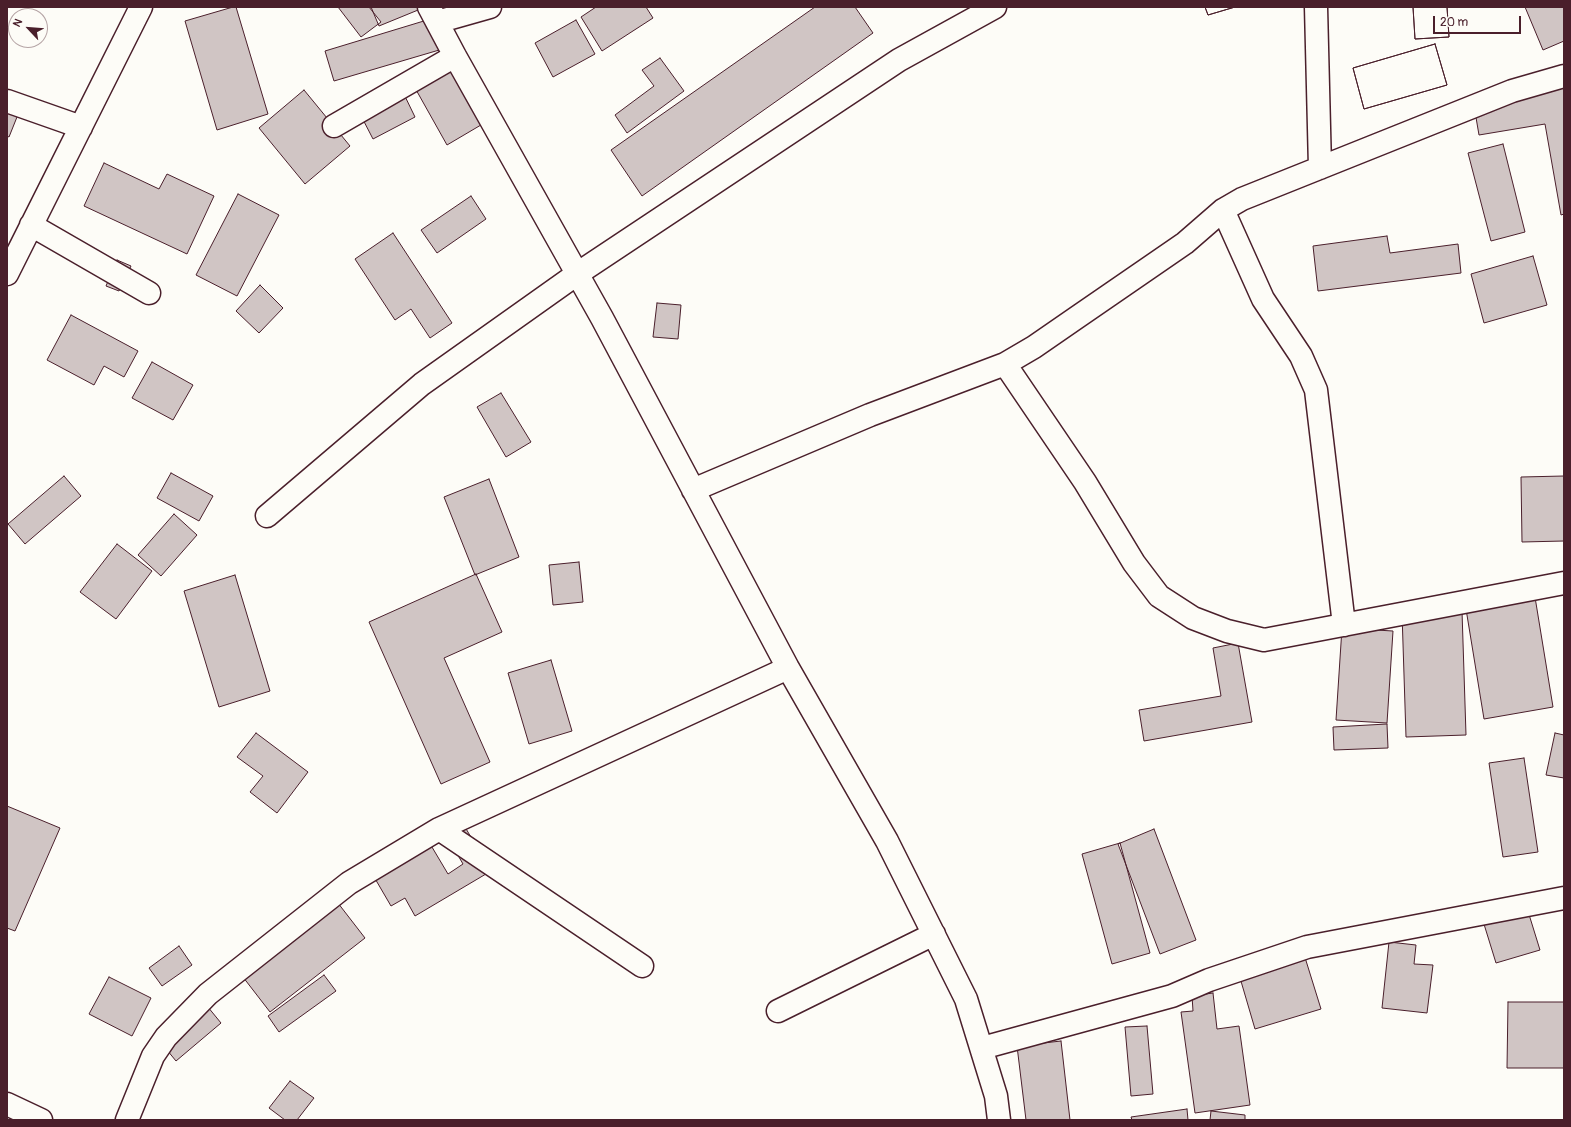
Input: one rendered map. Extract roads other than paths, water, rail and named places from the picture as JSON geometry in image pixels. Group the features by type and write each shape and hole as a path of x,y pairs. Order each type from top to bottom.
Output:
{"main road":[{"path":"7,274 140,7"},
{"path":"490,7 433,14 576,274 602,318 788,668 887,841 966,999 996,1096 999,1120"},
{"path":"267,516 422,384 576,274 899,60 995,7"},
{"path":"1316,7 1320,168"},
{"path":"334,126 455,56"},
{"path":"693,490 870,415 1005,364 1034,348 1185,243 1223,210 1242,199 1512,92 1564,76"},
{"path":"7,101 81,127"},
{"path":"1223,210 1263,299 1301,356 1316,390 1344,625"},
{"path":"31,225 149,293"},
{"path":"1005,364 1085,482 1134,563 1159,596 1193,618 1227,631 1264,640 1564,583"},
{"path":"127,1120 153,1056 166,1037 208,994 349,883 439,829 788,668"},
{"path":"439,829 642,966"},
{"path":"982,1048 1172,996 1209,980 1308,947 1564,898"},
{"path":"778,1011 934,934"},
{"path":"7,1104 41,1120"}]}
